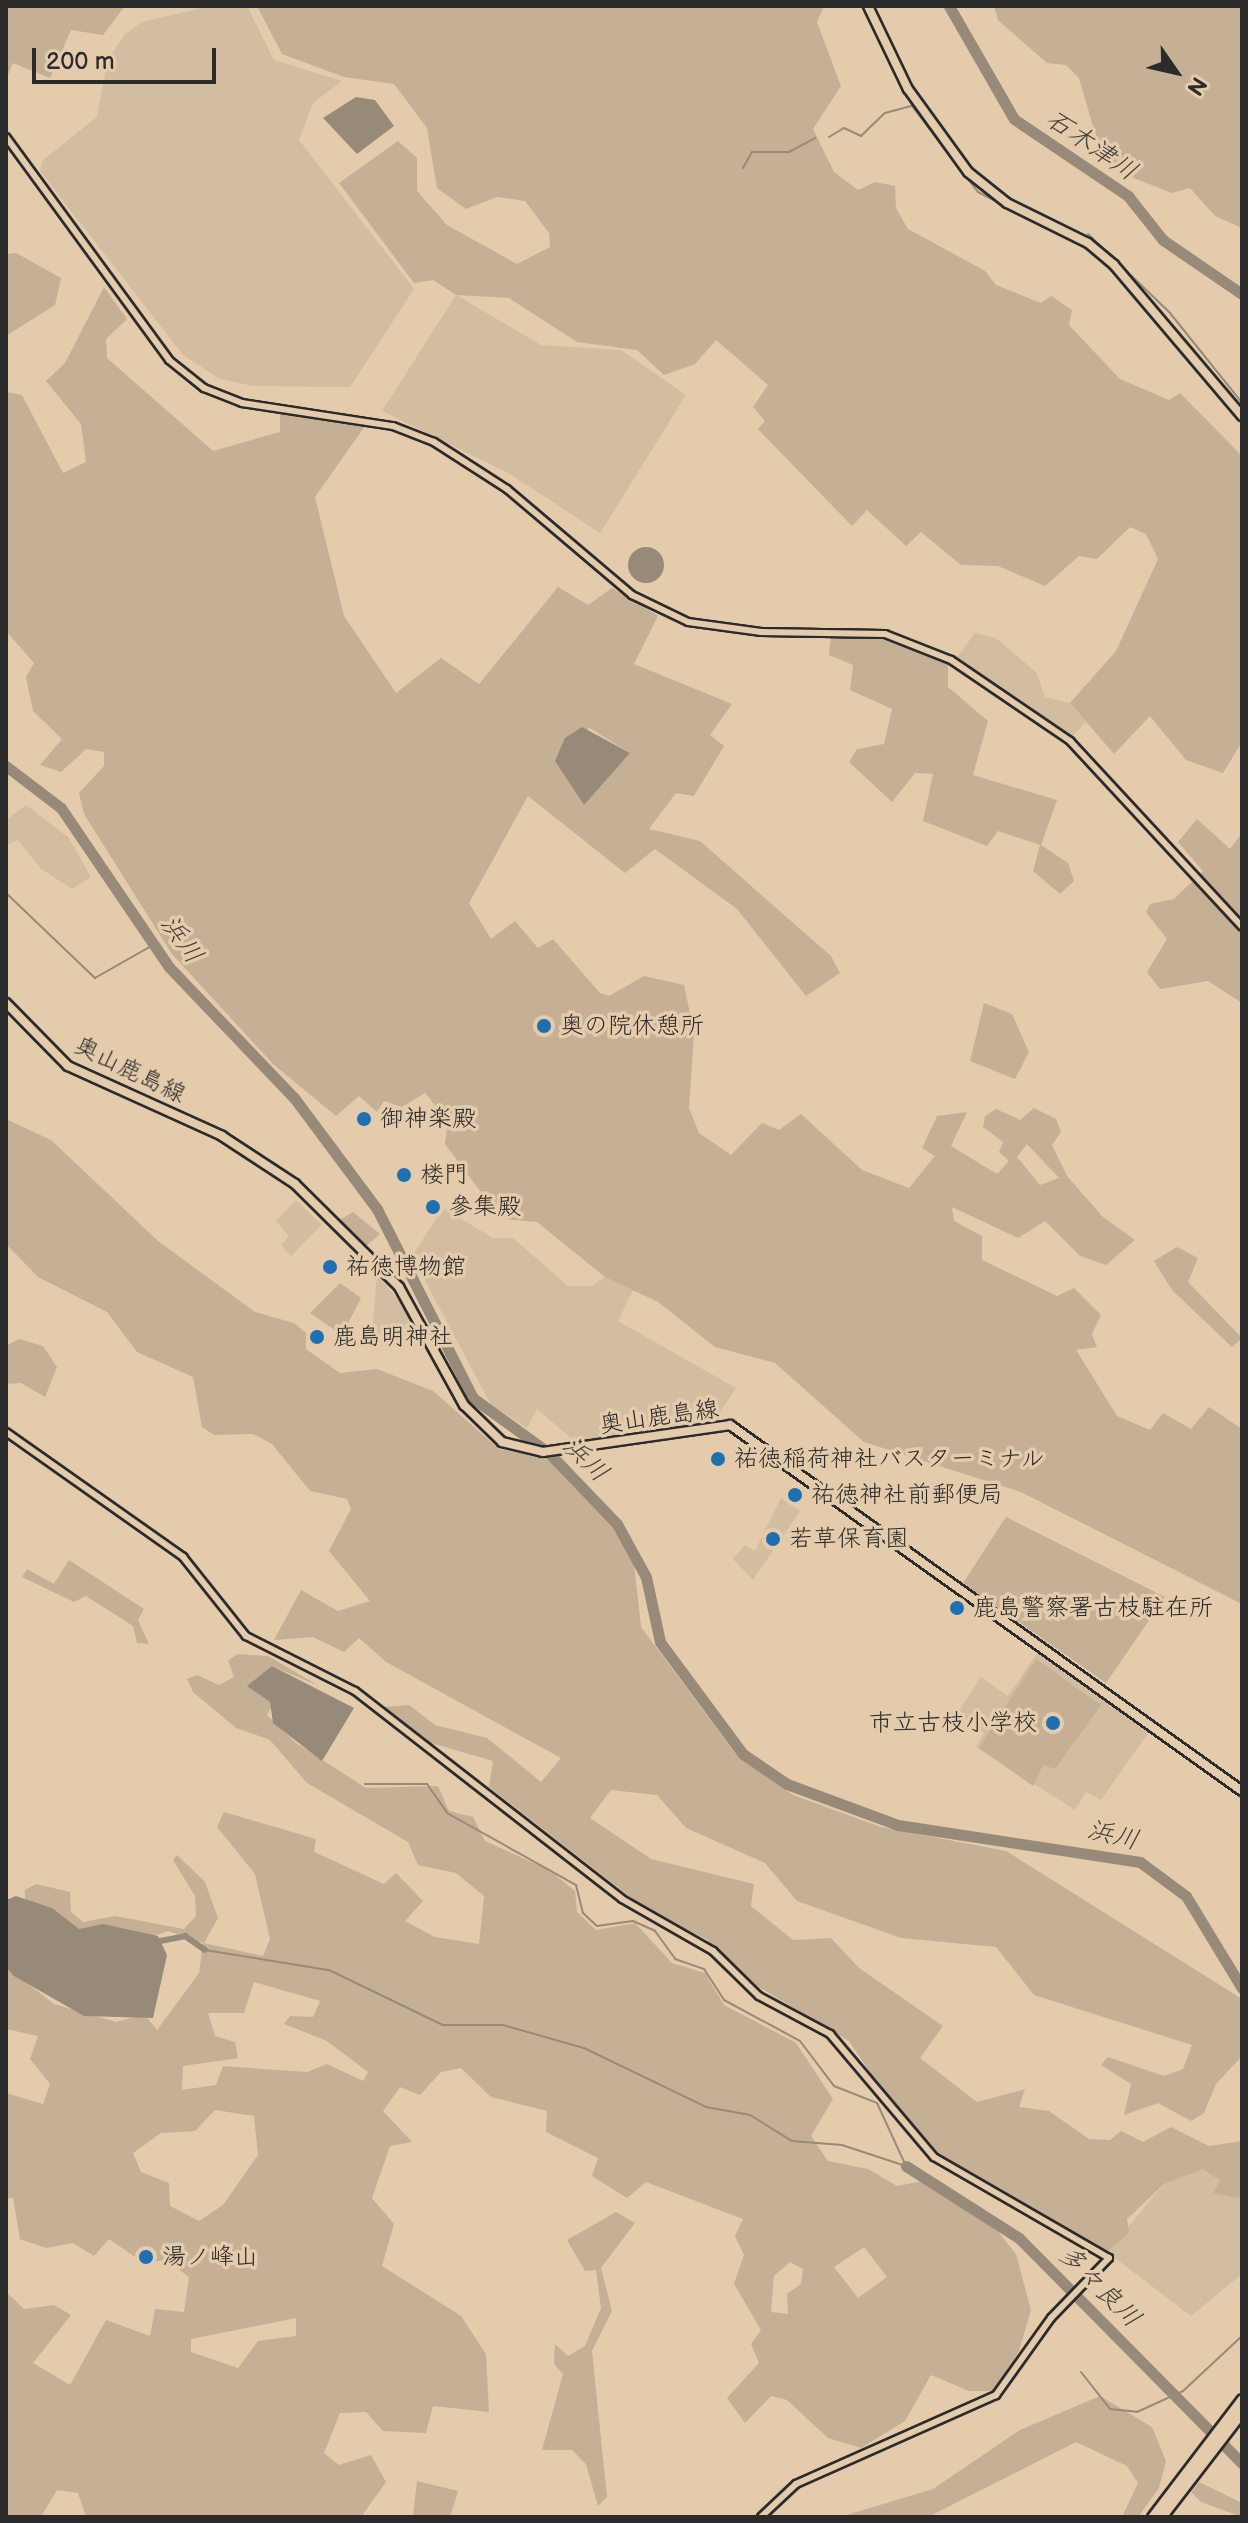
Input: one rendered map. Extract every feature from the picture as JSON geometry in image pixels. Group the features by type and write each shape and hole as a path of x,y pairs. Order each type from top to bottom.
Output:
{"highway":[{"path":"1161,2517 1242,2399"},
{"path":"1152,2517 1242,2412"}],"main road":[{"path":"868,6 908,89 968,172 1007,203 1088,243 1114,265 1242,416"},
{"name":"奥山鹿島線","path":"6,1003 68,1066 222,1136 295,1184 399,1287 475,1420 516,1447 567,1450 730,1425 1242,1791"}],"street":[{"path":"6,137 169,360 204,388 242,403 393,426 434,442 507,489 632,595 688,622 761,632 885,634 951,660 1070,741 1242,927"},
{"path":"6,1432 183,1557 246,1636 355,1691 622,1899 713,1951 759,1996 830,2034 934,2157 1109,2258 1072,2296 996,2395 817,2473 778,2495 761,2517"}],"shaded area":[{"path":"6,6 125,6 103,35 71,30 50,78 13,63 6,79"},
{"path":"210,6 248,8 274,60 342,81 313,103 299,140 414,289 350,387 253,386 220,379 183,355 40,171 43,160 97,117 107,62 124,35 142,22"},
{"path":"257,6 824,6 817,22 841,86 813,129 834,172 858,190 875,182 895,186 896,208 908,229 985,271 996,285 1041,303 1051,296 1072,310 1069,325 1120,379 1169,400 1180,393 1242,456 1242,742 1223,773 1186,760 1150,716 1114,754 1070,703 1116,651 1158,559 1146,534 1130,527 1097,559 1079,556 1045,586 998,566 961,565 921,532 906,546 867,510 852,526 758,429 765,421 753,407 768,385 716,340 695,364 664,375 637,350 577,342 509,298 456,295 433,280 414,283 339,183 398,141 417,158 417,191 447,225 517,264 550,247 549,233 525,201 497,197 466,209 437,188 427,128 394,84 344,77 282,54"},
{"path":"994,6 1242,6 1242,228 1215,216 1190,188 1172,193 1121,173 1095,133 1079,78 1066,65 1047,63 998,20"},
{"path":"356,97 375,100 394,126 357,154 323,118"},
{"path":"16,253 61,278 55,305 6,336 6,254"},
{"path":"104,287 127,319 106,339 107,358 213,451 280,432 280,413 365,426 315,497 344,616 396,693 441,658 479,684 558,587 588,605 612,588 658,616 634,664 732,704 710,735 724,746 694,796 676,793 649,829 700,841 831,956 840,973 806,996 737,909 655,849 625,873 528,796 469,903 491,939 515,921 538,948 553,939 600,993 609,996 644,976 684,985 694,1033 689,1108 699,1133 731,1155 762,1123 779,1130 801,1114 862,1170 909,1188 935,1156 922,1148 937,1116 967,1112 951,1146 997,1174 1009,1161 999,1152 1003,1142 983,1127 985,1116 996,1109 1020,1120 1034,1108 1056,1119 1061,1132 1052,1145 1067,1176 1103,1217 1135,1240 1106,1265 1080,1256 1045,1221 1018,1238 952,1207 954,1221 982,1236 982,1260 1057,1296 1074,1288 1101,1315 1092,1334 1097,1347 1076,1350 1117,1416 1150,1430 1163,1413 1191,1429 1209,1407 1242,1429 1242,1604 1021,1492 864,1442 775,1363 715,1347 658,1302 605,1277 537,1222 501,1219 445,1144 448,1121 425,1093 402,1107 384,1101 377,1112 359,1096 336,1116 273,1064 172,954 84,814 79,793 104,766 104,752 86,749 61,772 40,765 62,739 33,711 26,677 34,663 6,631 6,392 22,395 63,473 86,462 81,424 46,381 65,363","holes":["588,727 630,753 584,804","1027,1144 1059,1178 1040,1185 1017,1157"]},
{"path":"456,295 541,345 621,350 686,395 600,533 510,474 382,411"},
{"path":"646,547 659,552 664,565 659,578 646,583 633,578 628,565 633,552"},
{"path":"975,633 996,638 1036,672 1045,697 1070,703 1086,722 1072,737 956,659"},
{"path":"831,637 882,639 948,664 948,687 988,721 973,775 1057,800 1041,845 1068,863 1074,881 1060,894 1033,871 1040,845 998,831 987,846 923,821 933,774 915,773 892,802 849,762 857,749 884,744 892,709 850,690 853,665 829,655"},
{"path":"582,727 630,753 584,805 555,761 565,738"},
{"path":"26,805 68,837 91,877 72,889 40,868 18,840 6,845 6,820"},
{"path":"1197,819 1230,849 1242,833 1242,1003 1208,981 1160,989 1147,972 1167,939 1146,912 1150,904 1174,899 1203,871 1178,842"},
{"path":"984,1003 1012,1014 1029,1052 1015,1079 970,1061"},
{"path":"6,1119 51,1140 158,1241 255,1312 294,1323 306,1333 306,1349 340,1373 377,1369 433,1391 499,1449 548,1458 600,1509 633,1555 641,1627 735,1753 793,1795 881,1827 1006,1851 1242,1999 1242,2056 1216,2084 1204,2113 1191,2121 1158,2103 1124,2115 1131,2084 1101,2065 1108,2057 1164,2076 1183,2069 1192,2045 1034,1995 996,1947 901,1938 797,1901 765,1863 686,1828 657,1795 611,1790 590,1818 651,1859 754,1884 751,1906 793,1940 831,1938 859,1968 943,2026 920,2058 977,2102 1025,2089 1019,2107 1049,2111 1089,2139 1110,2140 1121,2131 1143,2142 1171,2127 1209,2146 1242,2141 1242,2199 1213,2193 1220,2181 1203,2169 1164,2184 1127,2219 1129,2233 1107,2252 919,2146 849,2041 754,1984 706,1939 647,1910 489,1787 493,1761 431,1743 384,1707 409,1705 435,1725 487,1738 541,1782 561,1758 386,1662 359,1638 344,1652 313,1637 274,1640 301,1590 338,1611 370,1601 329,1551 351,1509 347,1499 310,1491 272,1444 253,1434 214,1435 202,1427 193,1377 137,1352 107,1312 38,1277 6,1244"},
{"path":"296,1200 322,1225 291,1256 281,1245 289,1236 276,1221"},
{"path":"443,1208 493,1238 513,1238 568,1286 592,1286 605,1277 633,1290 618,1321 736,1388 711,1426 656,1434 630,1423 616,1440 578,1444 537,1409 527,1428 491,1405 412,1256"},
{"path":"353,1212 380,1234 366,1246 338,1221"},
{"path":"1177,1247 1198,1258 1188,1282 1242,1338 1232,1347 1172,1290 1154,1261"},
{"path":"377,1274 415,1321 404,1342 372,1333"},
{"path":"340,1283 361,1298 342,1335 310,1313"},
{"path":"19,1339 43,1346 57,1367 45,1397 21,1383 6,1384 6,1346"},
{"name":"若草保育園","path":"781,1498 800,1511 753,1580 733,1559 745,1545 755,1551"},
{"path":"1006,1517 1165,1597 1106,1683 963,1583"},
{"path":"69,1560 144,1609 138,1620 149,1644 137,1643 133,1626 86,1596 74,1602 22,1577 27,1569 54,1584"},
{"name":"市立古枝小学校","path":"1037,1653 1149,1732 1101,1800 1086,1792 1075,1810 976,1747 984,1733 957,1714 981,1677 1008,1696"},
{"path":"238,1654 268,1656 319,1686 272,1666 259,1681 272,1706 267,1715 296,1743 366,1788 438,1786 449,1811 473,1817 485,1841 549,1870 575,1891 577,1912 596,1930 635,1923 672,1963 705,1973 724,2005 796,2043 833,2099 811,2136 828,2161 868,2169 897,2186 923,2181 992,2224 1016,2254 1031,2310 1019,2351 994,2391 969,2391 931,2375 905,2421 861,2448 828,2438 787,2400 771,2396 745,2423 727,2398 759,2363 751,2344 761,2330 734,2284 744,2255 735,2236 743,2219 646,2182 627,2198 592,2176 598,2158 546,2132 547,2111 491,2097 461,2068 441,2072 420,2095 400,2087 383,2111 412,2142 390,2146 372,2198 394,2224 382,2266 461,2316 486,2354 489,2412 433,2406 426,2433 383,2431 366,2412 340,2413 324,2453 339,2465 371,2455 386,2482 361,2517 86,2517 78,2493 57,2490 41,2517 6,2517 6,2292 24,2309 54,2305 71,2315 33,2363 70,2385 106,2320 150,2336 155,2309 184,2312 189,2277 166,2260 144,2263 109,2239 94,2256 73,2243 46,2248 20,2239 13,2198 6,2198 6,2093 43,2104 50,2084 30,2059 38,2036 6,2029 6,1967 54,2004 116,2022 144,2014 157,2030 199,1973 203,1943 168,1931 152,1937 103,1924 79,1930 25,1899 25,1890 36,1884 70,1892 71,1912 83,1922 115,1916 184,1929 196,1916 195,1896 173,1860 177,1855 205,1882 218,1918 204,1943 263,1956 270,1939 255,1874 217,1827 224,1812 316,1839 314,1852 384,1884 396,1873 423,1901 405,1921 435,1937 479,1944 484,1896 456,1873 418,1865 408,1842 307,1783 270,1740 236,1728 193,1692 187,1679 197,1675 219,1685 234,1677 228,1660","holes":["254,1982 320,2001 313,2017 290,2016 284,2024 327,2041 368,2072 363,2081 327,2064 307,2072 223,2066 216,2085 182,2090 183,2066 238,2058 235,2042 215,2036 208,2013 244,2013","215,2110 254,2116 258,2155 223,2205 199,2221 170,2206 169,2183 141,2172 133,2153 161,2133 195,2131","864,2247 887,2277 858,2298 834,2267","790,2262 803,2269 801,2284 787,2294 788,2314 771,2312 774,2276","296,2318 296,2336 258,2341 238,2368 191,2352 191,2339"]},
{"path":"1036,1659 1101,1705 1055,1769 1043,1765 1033,1786 979,1748"},
{"path":"272,1666 354,1708 322,1761 273,1723 270,1702 247,1686"},
{"path":"16,1896 52,1908 79,1929 103,1924 158,1936 167,1955 153,2018 84,2016 14,1976 6,1967 6,1900"},
{"path":"1203,2169 1220,2181 1214,2193 1242,2199 1242,2274 1191,2316 1107,2252 1164,2184"},
{"path":"616,2212 635,2223 601,2268 612,2311 592,2351 607,2497 598,2506 586,2464 572,2450 542,2450 563,2374 554,2364 555,2344 568,2356 585,2346 601,2308 596,2270 585,2271 567,2240"},
{"path":"1100,2396 1152,2427 1166,2461 1159,2488 1138,2517 1122,2517 1138,2483 1127,2466 1076,2442 928,2517 840,2517 933,2489 1020,2430"},
{"path":"417,2481 458,2491 450,2517 413,2517"},
{"path":"1199,2482 1242,2503 1242,2517 1201,2502 1191,2492"}],"waterway":[{"name":"石木津川","path":"949,6 1014,119 1128,196 1163,240 1242,294"},
{"path":"829,137 844,128 861,136 885,113 912,106 978,192 1067,238"},
{"path":"743,168 752,152 789,152 815,138"},
{"path":"1088,234 1170,313 1242,403"},
{"name":"浜川","path":"6,766 61,808 169,967 295,1099 377,1209 473,1398 549,1453 617,1524 646,1577 660,1642 743,1754 787,1784 898,1825 1140,1862 1186,1896 1242,1988"},
{"path":"6,893 95,978 153,945"},
{"path":"365,1784 427,1784 447,1813 576,1885 583,1913 597,1926 633,1921 655,1931 675,1959 704,1969 724,2000 800,2041 834,2086 877,2103 905,2164"},
{"path":"155,1942 185,1936 205,1950"},
{"path":"205,1950 329,1970 443,2025 503,2025 584,2048 706,2107 750,2115 792,2141 842,2145 906,2166"},
{"name":"多々良川","path":"906,2166 1019,2238 1242,2463"},
{"path":"1081,2372 1110,2409 1137,2412 1183,2391 1242,2336"}],"place":[{"name":"奥の院休憩所","path":"544,1026"},
{"name":"御神楽殿","path":"364,1119"},
{"name":"楼門","path":"404,1175"},
{"name":"參集殿","path":"433,1207"},
{"name":"祐徳博物館","path":"330,1267"},
{"name":"鹿島明神社","path":"317,1337"},
{"name":"祐徳稲荷神社バスターミナル","path":"718,1459"},
{"name":"祐徳神社前郵便局","path":"795,1495"},
{"name":"若草保育園","path":"773,1539"},
{"name":"鹿島警察署古枝駐在所","path":"957,1608"},
{"name":"市立古枝小学校","path":"1053,1723"},
{"name":"湯ノ峰山","path":"146,2257"}]}
